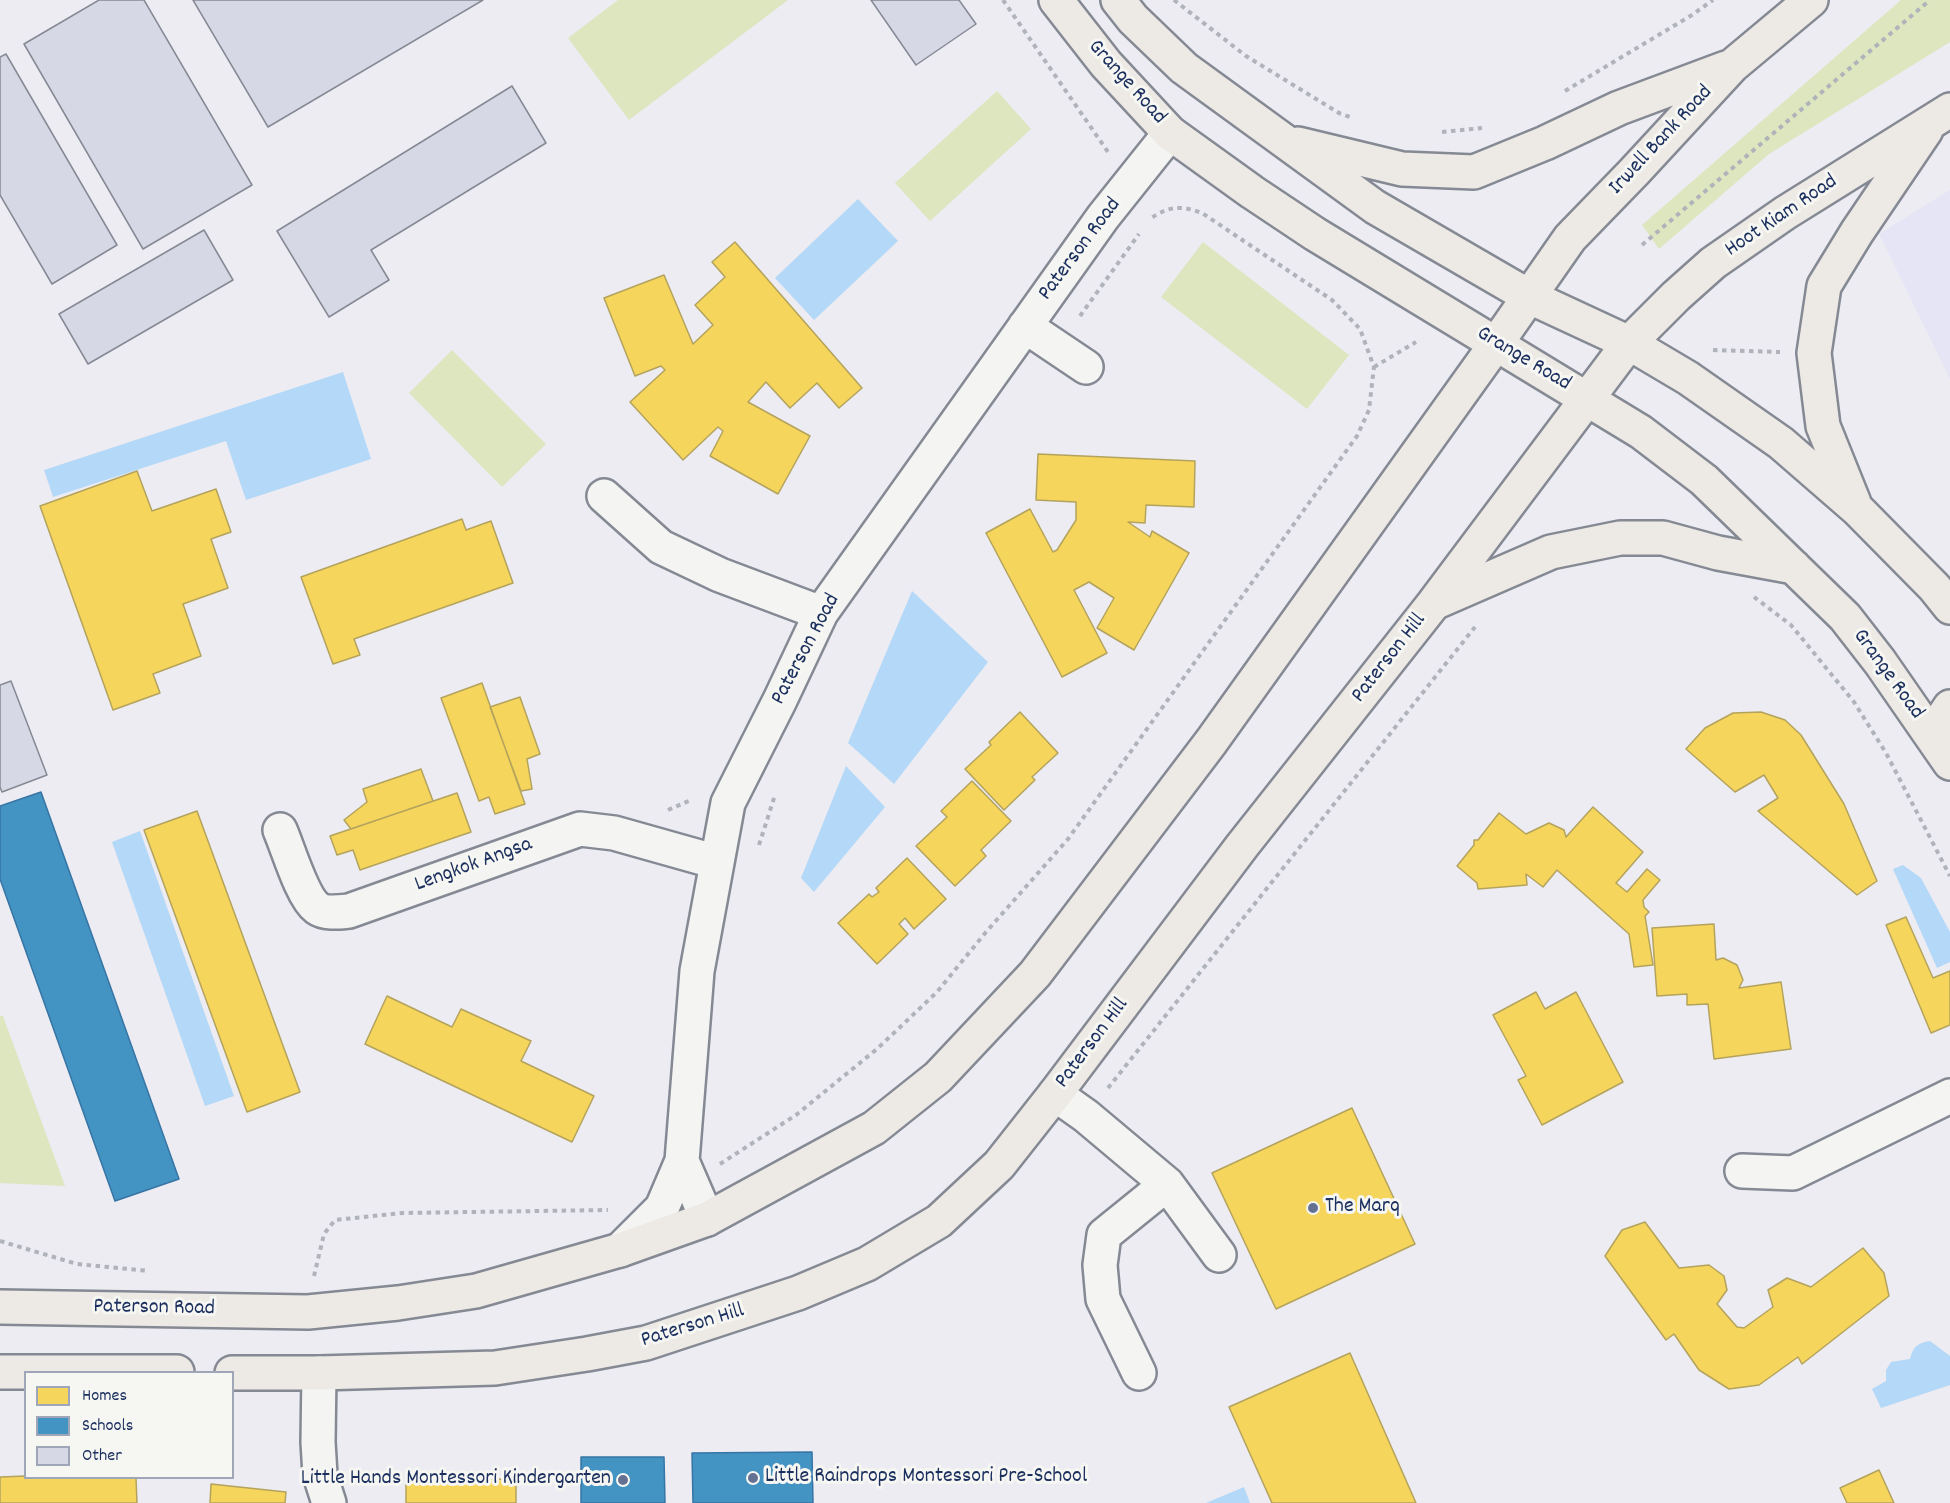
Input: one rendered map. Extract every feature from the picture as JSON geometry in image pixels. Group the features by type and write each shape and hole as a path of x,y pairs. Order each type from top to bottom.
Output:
{"main road":[{"name":"Grange Road","path":"1056,0 1106,64 1170,133 1315,234 1641,432 1704,480 1845,617 1880,662 1947,758"},
{"path":"1118,0 1133,19 1184,68 1375,207 1530,297 1629,343 1688,378 1780,443 1857,509 1934,587 1950,607"},
{"name":"Irwell Bank Road","path":"1530,297 1570,238 1732,66 1811,0"},
{"path":"1281,140 1402,169 1474,172 1545,143 1619,108 1732,66"},
{"path":"1857,509 1823,426 1814,353 1824,286 1857,232 1942,114"},
{"name":"Hoot Kiam Road","path":"1629,343 1713,263 1785,213 1942,114"},
{"path":"620,1250 702,1207 874,1128 938,1077 1035,974 1218,732 1530,297"},
{"name":"Paterson Hill","path":"318,1373 495,1368 646,1343 798,1293 867,1264 939,1221 999,1166 1242,846 1434,603 1629,343"},
{"path":"1434,603 1551,552 1620,538 1663,538 1718,553 1794,567"},
{"path":"1947,758 1942,719 1950,706"},
{"name":"Paterson Road","path":"0,1307 308,1312 398,1303 476,1291 620,1250"},
{"path":"0,1372 24,1372"},
{"path":"234,1373 318,1373"}],"street":[{"name":"Paterson Road","path":"702,1207 682,1161 697,971 728,803 821,613 1103,217 1170,133"},
{"path":"1025,326 1086,367"},
{"path":"604,496 661,547 720,575 821,613"},
{"name":"Lengkok Angsa","path":"280,830 307,896 317,909 334,913 349,911 580,829 614,833 717,862"},
{"path":"1055,1094 1086,1116 1167,1184 1219,1255"},
{"path":"1742,1172 1792,1173 1950,1096"},
{"path":"620,1250 662,1208 682,1161"},
{"path":"1139,1373 1103,1299 1100,1265 1102,1245 1104,1235 1167,1184"},
{"path":"318,1373 320,1475 329,1503"}],"path":[{"path":"1003,0 1110,155"},
{"path":"1174,0 1246,56 1339,113 1359,120"},
{"path":"1562,93 1713,0"},
{"path":"1642,245 1930,0"},
{"path":"1436,132 1488,127"},
{"path":"702,1207 704,1173 795,1115 877,1049 937,992 986,932 1068,839 1357,436 1369,410 1374,368 1360,329 1332,300 1202,213 1192,210 1165,208 1149,219 1057,348"},
{"path":"1374,368 1416,342"},
{"path":"1713,350 1814,353"},
{"path":"1748,592 1791,625 1854,702 1886,753 1950,876"},
{"path":"1086,1116 1478,624"},
{"path":"759,846 776,791"},
{"path":"313,1278 324,1234 335,1220 402,1213 662,1208"},
{"path":"0,1241 77,1264 159,1272"}],"shaded area":[{"path":"1950,190 1950,379 1879,234"}],"green space":[{"path":"618,0 788,0 629,120 568,38"},
{"path":"1901,0 1950,0 1950,42 1769,154 1659,249 1642,225"},
{"path":"997,91 1031,129 930,221 895,183"},
{"path":"1203,242 1349,355 1307,409 1161,297"},
{"path":"452,350 546,444 502,487 409,393"},
{"path":"0,1016 3,1016 65,1186 0,1183"}],"water":[{"path":"858,199 898,241 814,320 775,278"},
{"path":"343,372 371,459 246,500 226,441 53,497 44,470"},
{"path":"912,591 988,662 894,784 848,743"},
{"path":"846,766 885,807 814,892 801,878"},
{"path":"140,831 234,1096 205,1106 112,842"},
{"path":"1903,865 1921,878 1950,932 1950,962 1937,968 1893,869"},
{"path":"1930,1341 1950,1356 1950,1385 1881,1408 1872,1389 1886,1381 1886,1370 1891,1362 1910,1359 1916,1346"},
{"path":"1244,1487 1250,1503 1206,1503"}],"building: Homes":[{"path":"735,242 862,388 839,408 817,383 790,408 766,382 748,402 810,436 778,494 710,456 723,431 718,427 683,460 630,402 665,370 661,366 635,376 604,298 664,275 693,344 713,325 695,305 725,277 712,262"},
{"path":"1038,454 1195,461 1194,507 1146,505 1145,523 1128,522 1150,537 1152,531 1189,553 1134,650 1097,628 1114,598 1089,582 1074,590 1107,653 1062,677 986,533 1030,509 1053,552 1057,550 1076,520 1076,502 1036,500"},
{"path":"137,471 152,511 216,489 231,532 211,539 228,588 183,604 201,656 153,674 160,693 113,710 40,506"},
{"path":"462,519 466,530 491,521 513,583 354,639 360,655 333,664 301,577"},
{"path":"482,683 525,804 495,814 489,797 479,801 441,698"},
{"path":"520,697 540,754 527,759 532,789 521,791 490,707"},
{"path":"1020,712 1058,753 1032,777 1035,780 1004,810 965,769 991,745 989,742"},
{"path":"1761,712 1785,720 1801,735 1844,804 1877,881 1857,895 1758,811 1778,798 1764,775 1735,792 1686,749 1705,728 1733,713"},
{"path":"421,769 433,801 351,829 344,820 367,802 363,789"},
{"path":"972,781 1011,821 981,850 986,856 955,886 916,846 947,817 941,811"},
{"path":"457,793 471,832 360,870 353,850 337,855 330,836"},
{"path":"1593,807 1643,852 1616,883 1627,892 1647,869 1660,880 1643,900 1644,907 1649,912 1645,916 1653,965 1634,967 1629,934 1557,870 1543,887 1526,874 1527,885 1478,889 1477,883 1457,866 1474,845 1474,840 1478,840 1499,813 1526,834 1549,823 1564,830 1566,837"},
{"path":"197,811 300,1092 247,1112 144,830"},
{"path":"907,858 946,899 914,929 905,918 899,924 908,934 877,964 838,923 869,894 872,897 879,892 876,888"},
{"path":"1906,917 1933,978 1950,971 1950,1025 1931,1033 1886,925"},
{"path":"1714,924 1716,960 1723,958 1737,965 1743,980 1739,988 1781,982 1791,1049 1714,1059 1708,1004 1687,1005 1687,994 1657,996 1652,928"},
{"path":"1536,992 1545,1009 1576,992 1623,1082 1542,1125 1518,1080 1526,1076 1493,1015"},
{"path":"387,996 452,1027 461,1009 531,1041 521,1061 594,1096 572,1142 365,1044"},
{"name":"The Marq","path":"1352,1108 1415,1244 1276,1309 1212,1173"},
{"path":"1645,1222 1679,1268 1709,1265 1724,1276 1727,1290 1717,1304 1737,1327 1744,1328 1773,1307 1768,1290 1787,1278 1811,1287 1863,1248 1884,1273 1889,1296 1802,1364 1798,1357 1759,1385 1729,1389 1699,1370 1674,1334 1666,1340 1605,1256 1622,1230"},
{"path":"1350,1353 1416,1503 1272,1503 1229,1407"},
{"path":"1879,1470 1894,1503 1847,1503 1840,1488"},
{"path":"0,1477 136,1479 137,1503 0,1503"},
{"path":"516,1479 516,1503 406,1503 406,1480"},
{"path":"211,1484 286,1492 285,1503 210,1503"}],"building: Schools":[{"path":"41,792 179,1179 115,1201 0,879 0,806"},
{"name":"Little Raindrops Montessori Pre-School","path":"812,1452 813,1503 693,1503 692,1453"},
{"name":"Little Hands Montessori Kindergarten","path":"581,1457 664,1457 665,1503 581,1503"}],"building: Other":[{"path":"99,0 144,0 252,185 143,249 24,44"},
{"path":"193,0 483,0 268,127"},
{"path":"871,0 959,0 976,24 916,65"},
{"path":"6,54 117,245 52,284 0,195 0,57"},
{"path":"512,86 546,143 371,250 389,280 329,317 277,231"},
{"path":"204,230 233,280 88,364 59,314"},
{"path":"11,681 47,775 2,792 0,787 0,685"}],"place":[{"name":"The Marq","path":"1313,1208"},
{"name":"Little Raindrops Montessori Pre-School","path":"753,1478"},
{"name":"Little Hands Montessori Kindergarten","path":"623,1480"}]}
